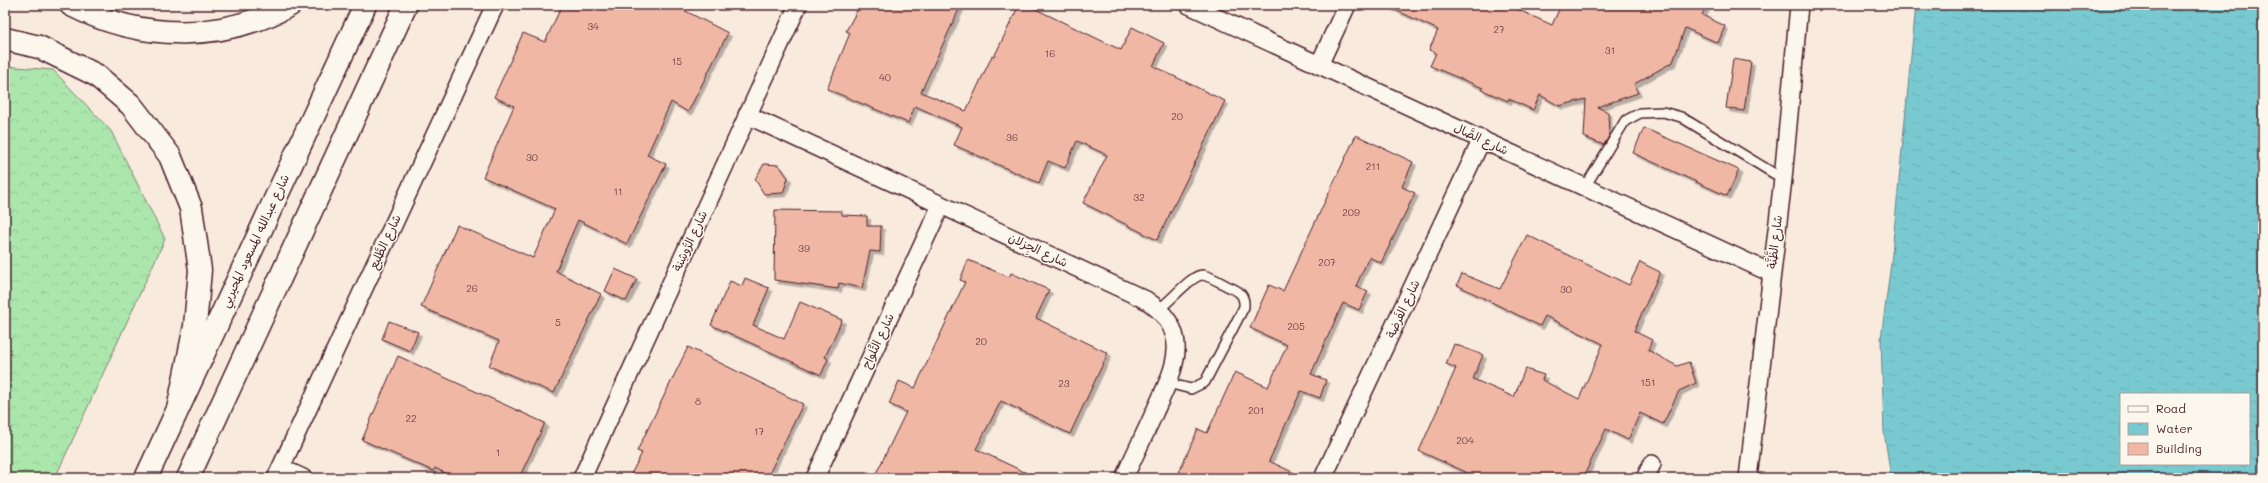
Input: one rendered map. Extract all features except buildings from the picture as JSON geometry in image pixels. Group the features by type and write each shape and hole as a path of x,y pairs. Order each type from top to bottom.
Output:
{"main road":[{"path":"71,5 90,15 120,26 151,32 182,34 214,31 244,24 272,15 290,5"},
{"name":"شارع عبدالله المسعود المحيربي","path":"146,478 365,5"},
{"path":"188,478 406,5"},
{"path":"5,39 39,47 96,76 131,105 170,156 191,208 200,270 195,326 179,405"}],"street":[{"name":"شارع الطَّليع","path":"279,473 495,5"},
{"name":"شارع الرُّوشِنة","path":"582,478 798,5"},
{"name":"شارع الصَّال","path":"1190,5 1772,273"},
{"path":"1319,65 1347,5"},
{"name":"شارع الظَّنَّة","path":"1748,478 1783,179 1798,5"},
{"name":"شارع الجِزلان","path":"747,115 1146,300 1159,309 1167,318 1176,341 1175,365 1124,478"},
{"name":"شارع الفَرضة","path":"1323,478 1482,139"},
{"name":"شارع التِّلواح","path":"814,478 941,205"},
{"path":"279,473 304,478"}],"lane":[{"path":"1585,187 1625,121 1640,113 1663,112 1681,117 1783,179"},
{"path":"1159,309 1176,296 1190,279 1198,275 1208,277 1238,291 1244,301 1244,307 1205,382 1191,389 1168,383"}],"green space":[{"path":"5,66 53,70 111,131 165,239 55,478 5,478"}],"water":[{"path":"1916,5 2263,5 2263,478 1891,478 1884,431 1881,339 1891,263"}]}
